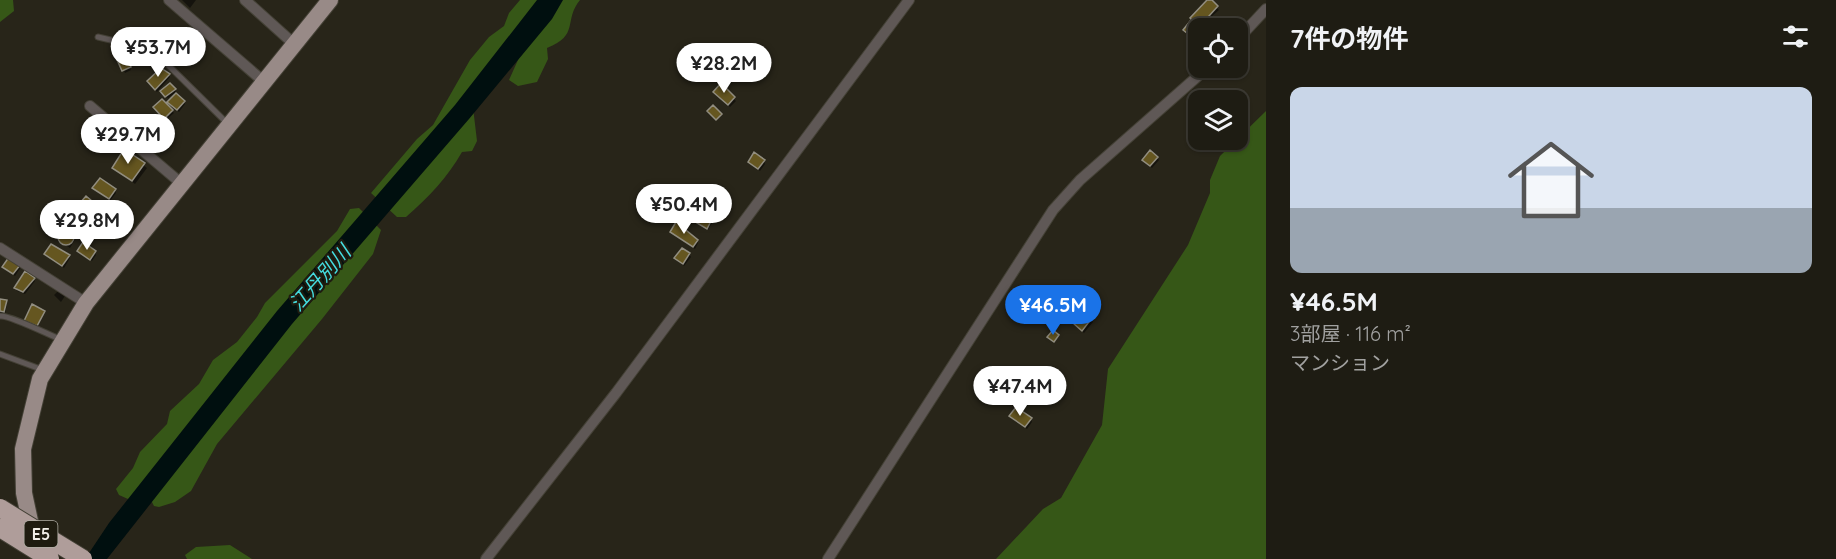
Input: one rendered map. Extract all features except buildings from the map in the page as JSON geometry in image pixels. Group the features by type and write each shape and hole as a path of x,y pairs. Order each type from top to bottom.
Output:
{"highway":[{"name":"E5","path":"0,508 82,559"},
{"name":"E5","path":"0,528 50,559"}],"main road":[{"path":"33,555 24,493 23,449 40,379 86,303 330,0"}],"street":[{"path":"169,0 263,81"},
{"path":"486,559 616,393 909,0"},
{"path":"250,2 294,44"},
{"path":"1248,28 1266,9"},
{"path":"828,559 1053,210 1080,180 1196,78"},
{"path":"90,106 182,184"},
{"path":"0,248 86,303"}],"lane":[{"path":"98,37 115,41 167,64 229,124"},
{"path":"0,316 15,319 33,330 62,341"},
{"path":"0,354 45,370"}],"green space":[{"path":"0,0 13,0 14,11 0,22"},
{"path":"520,0 543,0 472,99 477,141 472,151 462,152 437,187 406,217 397,217 371,193 417,139 433,125 470,60 489,37 504,26 509,13"},
{"path":"556,0 580,0 564,38 547,48 548,59 537,82 518,86 509,80 522,51"},
{"path":"1266,111 1266,559 996,559 1043,509 1061,498 1102,425 1108,369 1188,245 1210,193 1210,180 1220,156 1226,150 1248,150 1248,129"},
{"path":"359,208 381,230 373,254 322,319 217,444 191,491 175,502 159,507 154,506 149,496 128,499 119,495 116,489 133,468 140,452 167,424 170,411 199,384 213,360 237,342 265,303 337,231 350,209"},
{"path":"230,545 252,559 187,559 185,555 196,547"}],"water":[{"name":"江丹別川","path":"537,0 563,0 552,19 469,119 292,324 107,559 85,559 109,523 277,311 455,105"}]}
